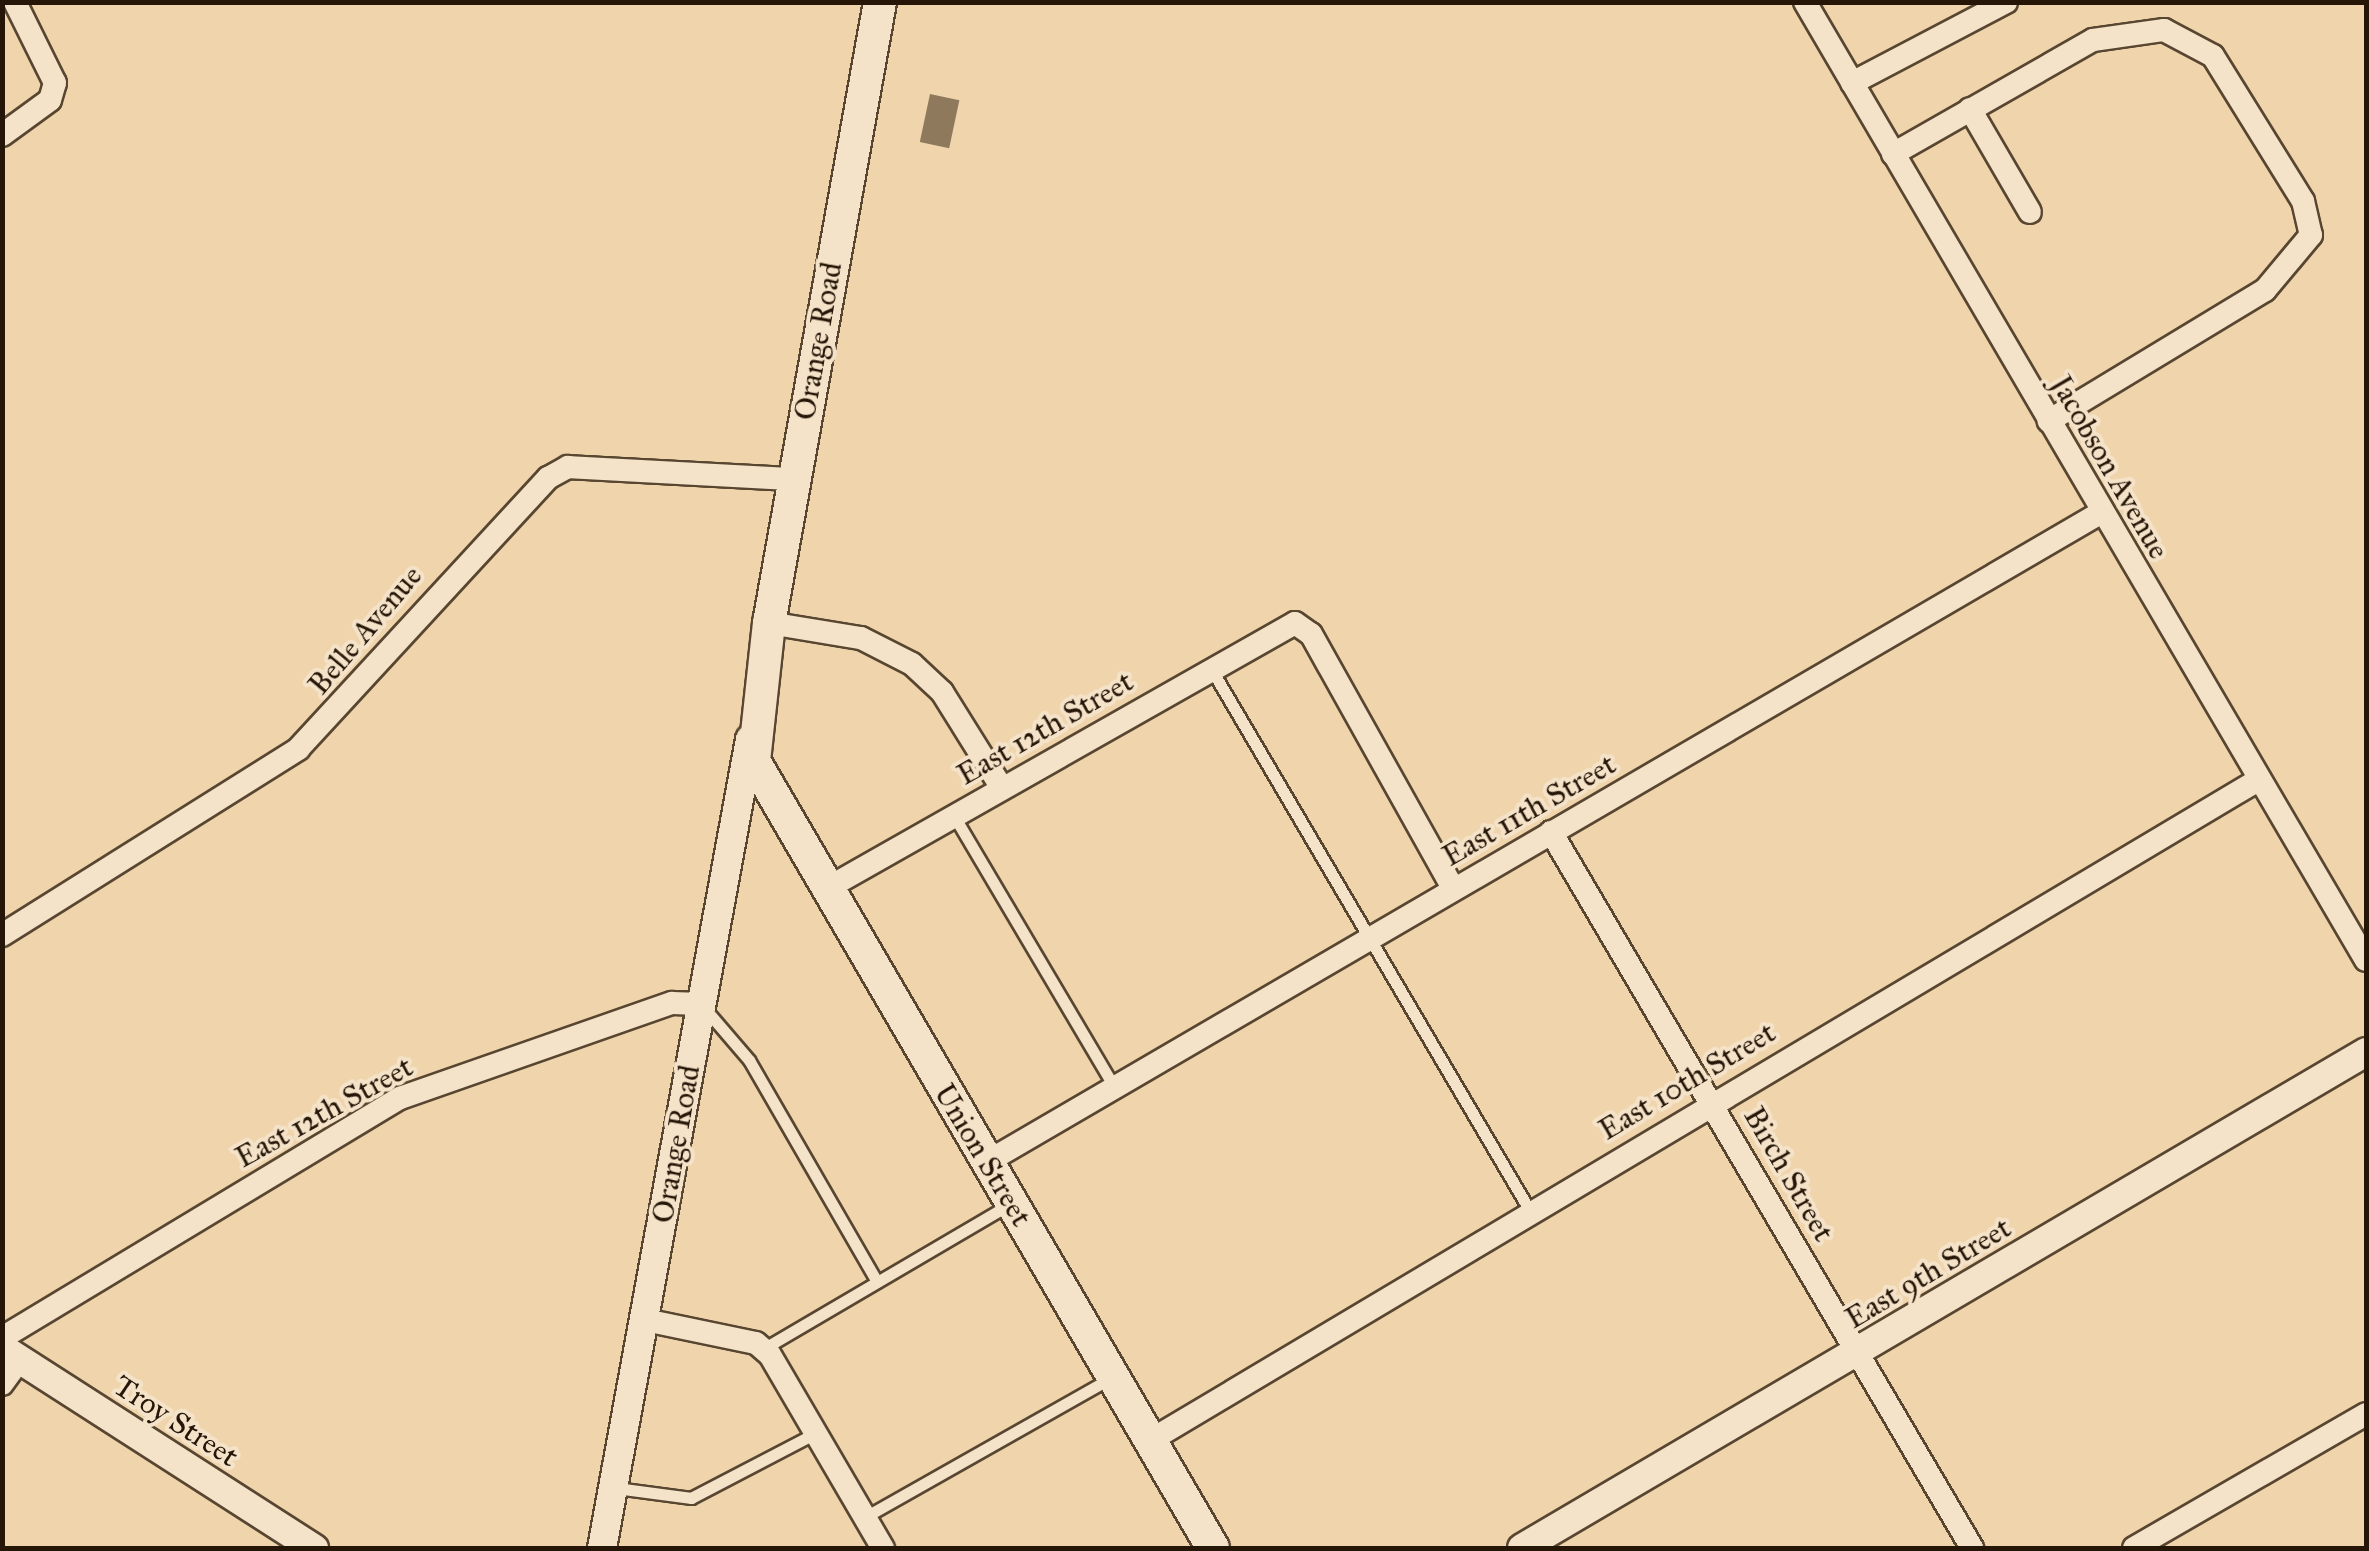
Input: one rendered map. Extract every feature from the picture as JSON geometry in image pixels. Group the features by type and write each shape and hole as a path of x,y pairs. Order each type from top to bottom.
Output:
{"main road":[{"name":"Orange Road","path":"752,750 793,479 880,2"},
{"name":"Union Street","path":"752,750 826,889 1213,1548"}],"street":[{"path":"2,135 50,100 55,83 15,2"},
{"name":"Jacobson Avenue","path":"1805,2 2366,960"},
{"path":"1852,83 2006,2"},
{"path":"1893,154 2092,40 2164,30 2213,56 2311,218 2293,263 2241,310 2049,420"},
{"path":"1970,109 2030,212"},
{"name":"Belle Avenue","path":"2,935 298,750 548,478 568,467 793,479"},
{"name":"East 11th Street","path":"987,1162 2102,512"},
{"path":"769,622 860,638 912,664 942,692 1002,788"},
{"name":"East 12th Street","path":"826,889 1210,667 1294,623 1311,634 1454,888"},
{"name":"Orange Road","path":"602,1548 616,1488 701,1004 752,750"},
{"name":"East 10th Street","path":"1151,1440 1711,1101 2258,780"},
{"name":"Birch Street","path":"1551,832 1972,1548"},
{"name":"East 12th Street","path":"8,1348 400,1098 672,1002 701,1004"},
{"name":"East 9th Street","path":"1522,1548 2366,1052"},
{"path":"645,1320 764,1349 818,1432 883,1548"},
{"path":"2,1384 8,1348"},
{"name":"Troy Street","path":"8,1348 314,1548"},
{"path":"2134,1548 2366,1414"}],"lane":[{"path":"1210,667 1530,1211"},
{"path":"954,816 1115,1088"},
{"path":"701,1004 748,1060 876,1282"},
{"path":"764,1349 1011,1203"},
{"path":"865,1518 1114,1376"},
{"path":"616,1488 692,1498 818,1432"}],"building":[{"path":"930,94 959,100 949,148 920,142"}]}
